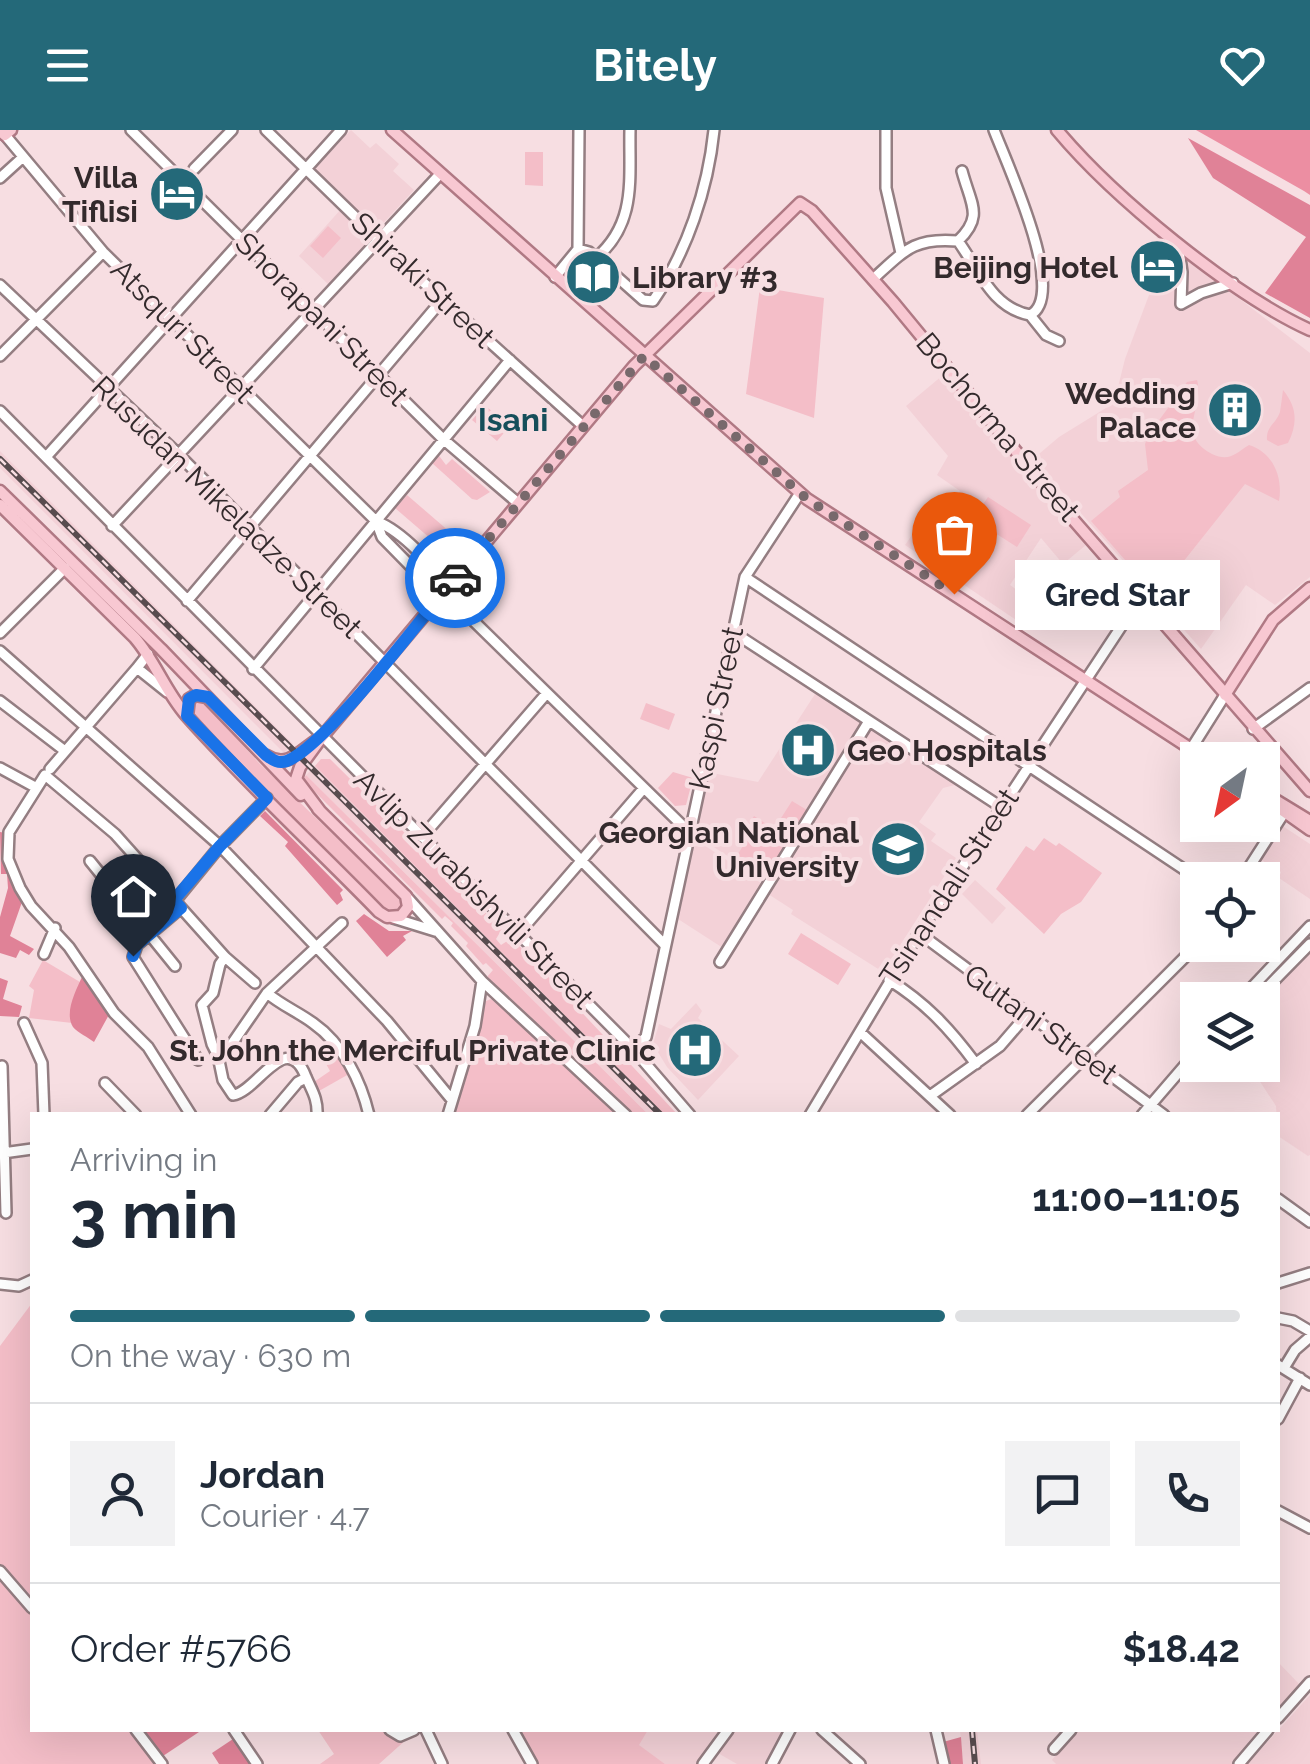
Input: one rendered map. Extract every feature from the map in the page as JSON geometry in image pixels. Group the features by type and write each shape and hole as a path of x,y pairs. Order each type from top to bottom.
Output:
{"main road":[{"path":"1057,130 1098,175 1177,242 1232,283 1310,330"},
{"path":"396,131 800,493 1182,742"},
{"name":"Bochorma Street","path":"644,356 800,203 874,278 1057,501 1310,791"},
{"path":"1291,321 1310,338"},
{"path":"320,811 296,778 322,736 644,356"},
{"path":"0,490 208,697 291,786 406,896 406,911 393,918 379,912 187,716 148,654 0,505"},
{"path":"1225,695 1273,620 1310,588"},
{"path":"187,716 192,696 208,697"},
{"path":"250,742 281,762 322,736"},
{"path":"1280,805 1310,822"},
{"path":"1280,810 1310,830"}],"street":[{"name":"Shorapani Street","path":"132,130 443,438 518,503"},
{"path":"194,169 232,130"},
{"name":"Shiraki Street","path":"266,130 442,300 584,426"},
{"path":"46,458 341,130"},
{"path":"555,277 578,249 579,130"},
{"path":"596,258 625,220 630,130"},
{"path":"578,249 596,258 643,300 653,301 670,277 710,175 714,130"},
{"path":"886,130 886,188 901,253"},
{"path":"958,241 996,301 1013,312 1030,315 1037,311 1043,302 1041,260 1021,195 994,130"},
{"name":"Atsquri Street","path":"5,132 22,158 103,252 376,520 382,537 433,589 444,592 690,833"},
{"path":"0,178 22,158"},
{"path":"874,278 910,246 936,239 958,241 974,228 962,171"},
{"path":"112,526 440,174"},
{"path":"1177,242 1182,272 1180,304 1232,283"},
{"path":"0,356 103,252"},
{"name":"Rusudan Mikeladze Street","path":"0,285 178,455 664,944"},
{"path":"187,601 442,300"},
{"path":"1030,315 1046,335 1059,340"},
{"path":"254,669 510,360"},
{"name":"Avlip Zurabishvili Street","path":"0,411 633,1049 687,1112"},
{"name":"Kaspi Street","path":"633,1049 646,1037 745,576 800,493"},
{"path":"0,633 65,568"},
{"path":"745,576 1180,867"},
{"name":"Tsinandali Street","path":"812,1112 918,933 1142,596"},
{"path":"733,632 1001,807"},
{"path":"0,650 220,846 317,945 452,1100"},
{"path":"148,654 35,787 9,832 6,846 25,898 55,928 114,1012 148,1047 190,1112"},
{"path":"136,668 172,696"},
{"path":"1254,728 1310,688"},
{"path":"422,838 547,693"},
{"path":"1195,742 1225,695"},
{"path":"0,701 65,751"},
{"path":"720,962 870,721"},
{"path":"0,768 35,787"},
{"path":"47,772 115,834 225,957 255,983"},
{"path":"518,934 644,788"},
{"path":"198,1060 133,956 137,945 178,904 220,846 267,798"},
{"path":"1252,862 1284,813"},
{"path":"90,861 175,966"},
{"path":"406,896 482,981 623,1112"},
{"path":"393,918 437,932"},
{"path":"218,1056 229,1048 266,993 342,924"},
{"path":"1257,982 1310,926"},
{"path":"44,954 55,928"},
{"name":"Gutani Street","path":"918,933 1160,1112"},
{"path":"1273,982 1310,944"},
{"path":"225,957 213,994 202,1004 223,1080 233,1095 245,1092 268,1068 284,1059 301,1066 316,1095 317,1112"},
{"path":"1030,1112 1180,962"},
{"path":"888,980 926,1004 976,1064"},
{"path":"449,1112 476,1026 482,981"},
{"path":"266,993 312,1022 335,1043 359,1085 369,1112"},
{"path":"930,1096 1000,1046 1026,1016"},
{"path":"24,1023 42,1063 44,1112"},
{"path":"860,1032 947,1112"},
{"path":"2,1066 6,1213"},
{"path":"1144,1112 1180,1070"},
{"path":"273,1112 306,1078"},
{"path":"105,1084 133,1112"},
{"path":"2,1152 30,1149"},
{"path":"1280,1200 1310,1222"},
{"path":"1280,1283 1310,1273"},
{"path":"0,1284 19,1286 30,1281"},
{"path":"1280,1319 1310,1334 1281,1366 1310,1386"},
{"path":"1280,1416 1300,1378"},
{"path":"1280,1513 1310,1528"},
{"path":"0,1571 30,1606"},
{"path":"1280,1716 1310,1682"},
{"path":"138,1732 162,1764"},
{"path":"235,1732 257,1764"},
{"path":"427,1732 442,1764"},
{"path":"514,1732 532,1764"},
{"path":"703,1764 727,1732"},
{"path":"772,1764 789,1732"},
{"path":"824,1732 860,1764"},
{"path":"936,1732 944,1764"},
{"path":"1054,1750 1069,1732"},
{"path":"1239,1764 1266,1732"}],"shaded area":[{"path":"351,130 370,148 376,143 399,164 393,171 414,190 377,230 314,169"},
{"path":"1196,130 1310,130 1310,195 1304,191"},
{"path":"1188,138 1310,205 1310,318 1265,293 1306,237 1213,178"},
{"path":"525,152 543,152 543,186 525,185"},
{"path":"342,208 372,236 372,243 330,286 299,256"},
{"path":"328,226 341,238 323,258 310,246"},
{"path":"1157,235 1310,353 1310,577 1275,605 1246,585 1201,649 1033,459 1059,437 1114,403 1125,359 1152,287"},
{"path":"760,287 824,298 814,418 746,394"},
{"path":"943,375 1086,545 1063,564 1041,538 1010,585 1035,603 1022,624 905,545 930,509 944,516 960,491 937,475 948,456 906,406"},
{"path":"1197,380 1195,438 1218,456 1232,456 1249,445 1265,454 1278,475 1279,501 1245,484 1183,562 1158,568 1146,584 1091,521 1120,497 1118,491 1148,470 1145,444 1149,434 1187,382"},
{"path":"1283,390 1295,422 1288,443 1278,446 1267,440 1267,435 1280,412"},
{"path":"485,405 509,427 497,441 472,420"},
{"path":"0,451 293,744 284,753 0,468"},
{"path":"437,453 446,465 452,459 490,492 472,499 432,463"},
{"path":"407,495 465,545 453,558 395,508"},
{"path":"988,497 1031,525 1017,547 973,519"},
{"path":"817,691 959,784 943,788 919,822 936,834 931,841 956,858 883,972 791,914 793,910 765,892 806,820 765,880 695,835 707,772 758,782"},
{"path":"198,700 397,896 401,904 398,909 386,911 194,717 190,707"},
{"path":"646,703 675,714 669,730 640,719"},
{"path":"321,759 330,759 502,929 496,939 501,945 512,938 675,1112 662,1112 315,766"},
{"path":"315,766 662,1112 646,1112 306,775"},
{"path":"673,772 693,778 686,805 675,806 658,788"},
{"path":"306,775 646,1112 631,1112 574,1057 566,1043 559,1044 487,977 493,970 466,946 468,943 451,926 453,923 445,916 442,919 303,779"},
{"path":"792,801 807,810 765,876 736,857 743,846 737,842 754,816 774,829"},
{"path":"265,811 343,890 343,900 337,905 285,846 288,842 260,816"},
{"path":"1280,827 1310,844 1310,899 1280,879 1280,862 1260,859 1270,842 1280,842"},
{"path":"0,832 6,833 4,848 22,902 10,936 34,949 29,955 20,950 16,958 0,953 0,917 8,888 7,874 1,874"},
{"path":"1044,838 1056,846 1059,843 1102,873 1081,902 1061,914 1044,934 996,889 1026,846 1034,851"},
{"path":"695,839 764,885 723,948 678,919"},
{"path":"975,880 1006,908 992,924 962,894"},
{"path":"364,914 389,931 412,931 403,936 406,940 387,957 356,921"},
{"path":"801,933 851,964 838,985 788,954"},
{"path":"1310,951 1310,1155 1280,1137 1280,1112 1260,1082 1280,1082 1280,982"},
{"path":"43,960 80,982 72,1005 72,1023 29,1018 34,990 29,986"},
{"path":"82,977 111,1011 94,1042 75,1029 71,1021 72,1002"},
{"path":"0,978 8,981 3,999 22,1006 19,1017 0,1016"},
{"path":"491,999 620,1112 452,1112 481,1003"},
{"name":"St. John the Merciful Private Clinic","path":"696,1003 702,1011 698,1018 739,1056 698,1100 667,1067 653,1044 659,1024 671,1029"},
{"path":"329,1042 349,1074 319,1091 314,1082 330,1071 325,1062 332,1058 324,1046"},
{"path":"30,1306 30,1732 131,1732 157,1764 0,1764 0,1346"},
{"path":"1280,1664 1301,1686 1280,1712"},
{"path":"1310,1695 1310,1764 1248,1764 1280,1732"},
{"path":"140,1732 199,1732 160,1758"},
{"path":"319,1732 389,1732 394,1737 408,1738 379,1764 320,1764 334,1754"},
{"path":"519,1732 647,1732 639,1745 665,1764 537,1764"},
{"path":"647,1732 721,1732 699,1764 665,1764 638,1745"},
{"path":"731,1732 784,1732 767,1764 737,1764 716,1752"},
{"path":"960,1732 977,1732 981,1764 963,1764"},
{"path":"1073,1732 1263,1732 1237,1764 1056,1764 1052,1760"},
{"path":"236,1737 254,1764 219,1764 212,1753"},
{"path":"961,1737 963,1764 948,1764 943,1742"}],"railway":[{"path":"0,459 658,1112"},
{"path":"972,1732 975,1764"}],"way so far":[{"path":"455,578 644,356 807,499 954,594"}],"place":[{"name":"Villa Tiflisi","path":"177,194"},
{"name":"Beijing Hotel","path":"1157,267"},
{"name":"Library #3","path":"593,277"},
{"name":"Wedding Palace","path":"1235,410"},
{"name":"Gred Star","path":"954,594"},
{"name":"Geo Hospitals","path":"808,750"},
{"name":"Georgian National University","path":"898,849"},
{"name":"St. John the Merciful Private Clinic","path":"695,1050"}],"district":[{"name":"Isani","path":"513,419"}],"route":[{"path":"133,956 137,945 181,908 174,900 267,798 187,716 189,699 196,695 208,697 250,742 277,762 286,761 322,736 455,578"}]}
